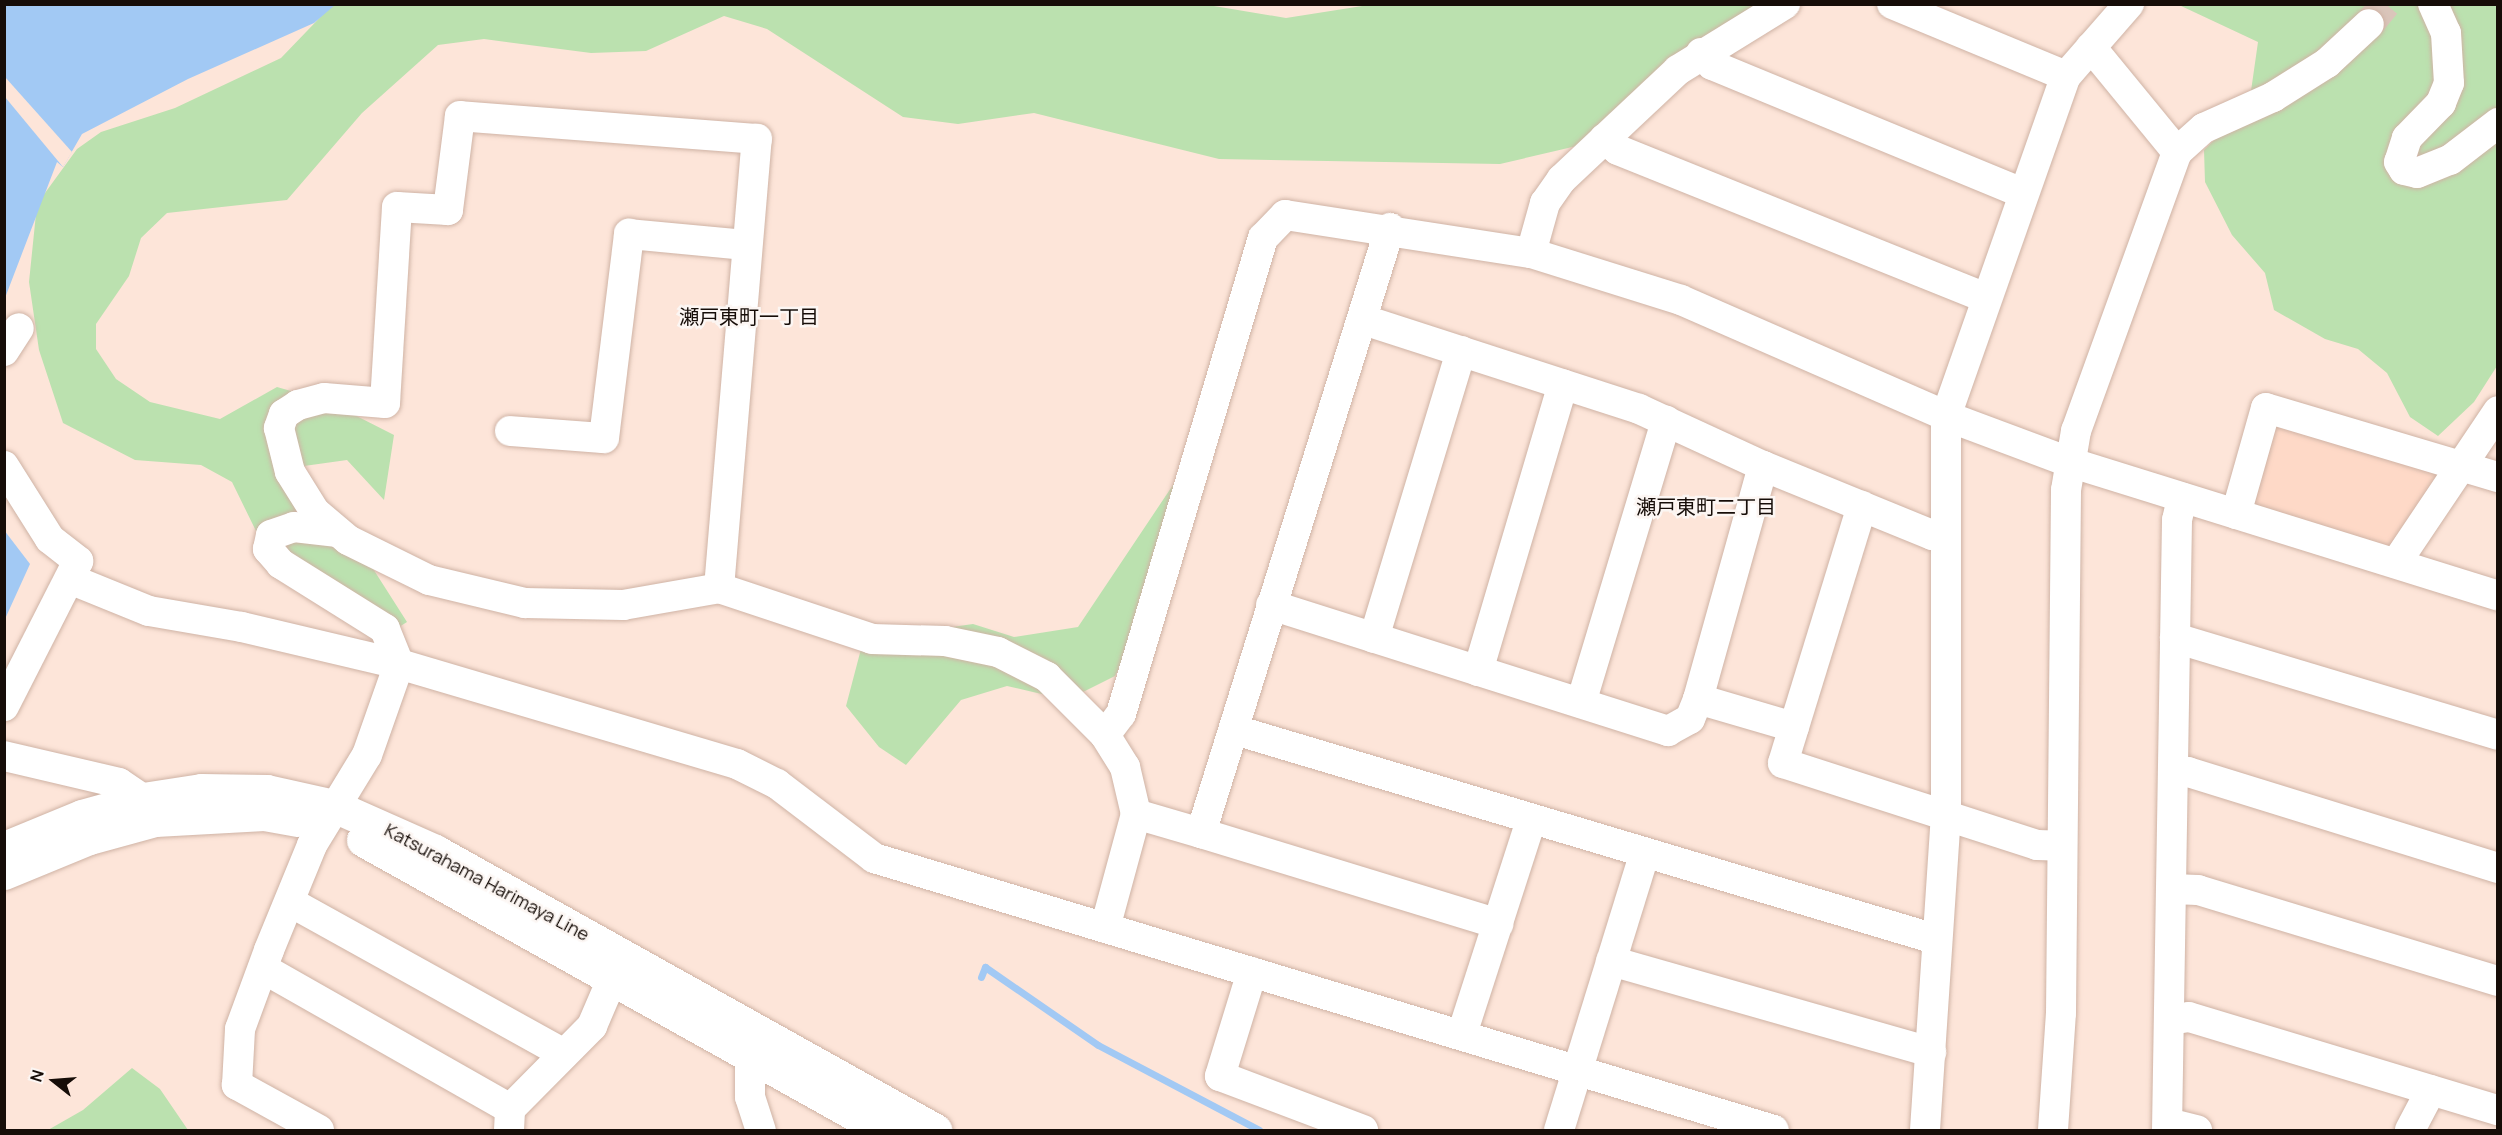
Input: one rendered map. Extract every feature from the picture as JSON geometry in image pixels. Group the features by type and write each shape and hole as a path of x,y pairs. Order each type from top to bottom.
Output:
{"main road":[{"name":"Katsurahama Harimaya Line","path":"4,848 143,799 201,790 267,791 328,816 435,851 617,968 750,1042 935,1131"},
{"name":"Katsurahama Harimaya Line","path":"4,873 89,838 155,820 264,814 328,816"},
{"name":"Katsurahama Harimaya Line","path":"750,1042 883,1131"}],"street":[{"path":"1531,253 1545,203 1562,178 1701,53 1785,4"},
{"path":"1892,4 2066,76"},
{"path":"1924,1131 1931,1052 1935,939 1946,812 1946,416 2066,76 2129,4"},
{"path":"2433,4 2446,33 2449,82 2441,103 2407,138 2399,162 2404,171 2417,173 2450,160 2498,123"},
{"path":"2053,1131 2061,1013 2061,846 2069,462 2159,192 2177,152 2204,128 2273,97 2327,63 2369,24"},
{"path":"2091,47 2177,152"},
{"path":"1701,53 1712,65 2023,193"},
{"path":"719,588 746,245 757,139 460,116 448,210 397,207 385,402 307,403 284,414 279,428 290,472 315,512 338,532 429,580 525,603 623,605 719,588 872,639 945,641 998,652 1047,677 1105,735 1125,767 1136,814 1105,928"},
{"path":"1604,139 1618,150 1986,298"},
{"path":"1105,735 1120,714 1263,238 1285,215 1390,228 1531,253 1681,300 1946,416 2069,462 2498,596"},
{"path":"1201,833 1235,730 1271,605 1364,320 1390,228"},
{"path":"510,430 604,438 629,234 746,245"},
{"path":"1364,320 1563,384 1666,421 1763,466 1932,535 1945,534"},
{"path":"1374,638 1461,351"},
{"path":"1478,671 1563,384"},
{"path":"2236,514 2266,408 2498,477"},
{"path":"2396,563 2464,468 2498,411"},
{"path":"1581,703 1666,421"},
{"path":"4,466 50,539 78,561 4,706"},
{"path":"1271,605 1668,731 1690,719 1698,699 1763,466"},
{"path":"2182,498 2175,638 2168,1127 2197,1131"},
{"path":"1862,506 1783,763 1946,812 2037,845 2061,846"},
{"path":"319,1131 237,1084 240,1029 328,816 367,755 399,664 385,629 281,564 268,549 271,535 294,527 338,532"},
{"path":"70,579 149,611 242,627 399,664 737,764 777,784 874,858 1462,1034 1774,1131"},
{"path":"2175,638 2498,735"},
{"path":"1698,699 1794,727"},
{"path":"1235,730 1644,855 1935,939"},
{"path":"4,756 119,783 143,799"},
{"path":"2173,773 2188,772 2498,868"},
{"path":"1136,814 1498,924"},
{"path":"1462,1034 1531,820"},
{"path":"1559,1131 1644,855"},
{"path":"2172,889 2198,890 2498,981"},
{"path":"292,903 564,1054"},
{"path":"1611,961 1931,1052"},
{"path":"264,969 509,1120 564,1054 592,1026 617,968"},
{"path":"1252,972 1220,1076 1363,1131"},
{"path":"2170,1020 2188,1017 2498,1110"},
{"path":"750,1042 750,1097 758,1129"},
{"path":"2410,1131 2431,1090"}],"shaded area":[{"path":"2284,422 2436,467 2441,482 2399,542 2383,549 2257,509 2248,494 2268,430"}],"green space":[{"path":"1202,4 1286,18 1375,4 1759,5 1581,145 1500,164 1219,159 1034,113 958,124 903,117 767,29 724,16 646,51 591,53 484,39 438,45 362,113 287,200 167,213 141,238 129,276 96,324 96,349 116,379 150,402 220,419 277,387 329,402 394,435 384,500 347,460 304,466 308,495 363,553 407,622 391,632 287,564 256,531 232,482 201,465 135,460 63,423 39,350 29,282 37,204 77,149 101,132 175,108 281,58 332,5"},
{"path":"2179,5 2497,5 2497,366 2474,402 2438,436 2410,417 2387,373 2358,349 2325,339 2274,310 2265,273 2232,235 2205,182 2204,150 2249,105 2258,42"},
{"path":"1177,479 1141,628 1115,676 1067,700 1007,686 961,700 906,765 879,747 846,706 861,649 917,632 973,624 1014,637 1078,627"},
{"path":"132,1068 160,1089 188,1130 48,1130 83,1110"}],"water":[{"path":"5,5 335,5 314,23 188,79 82,134 63,167 57,162 5,298"},
{"path":"4,530 30,564 5,619 4,618"}],"pier":[{"path":"5,77 72,152 63,167 5,97"}],"waterway":[{"path":"981,977 985,967 1098,1045 1259,1130"}],"tunnel":[{"path":"2369,24 2386,4"}],"district":[{"name":"瀬戸東町一丁目","path":"749,316"},
{"name":"瀬戸東町二丁目","path":"1706,506"}]}
